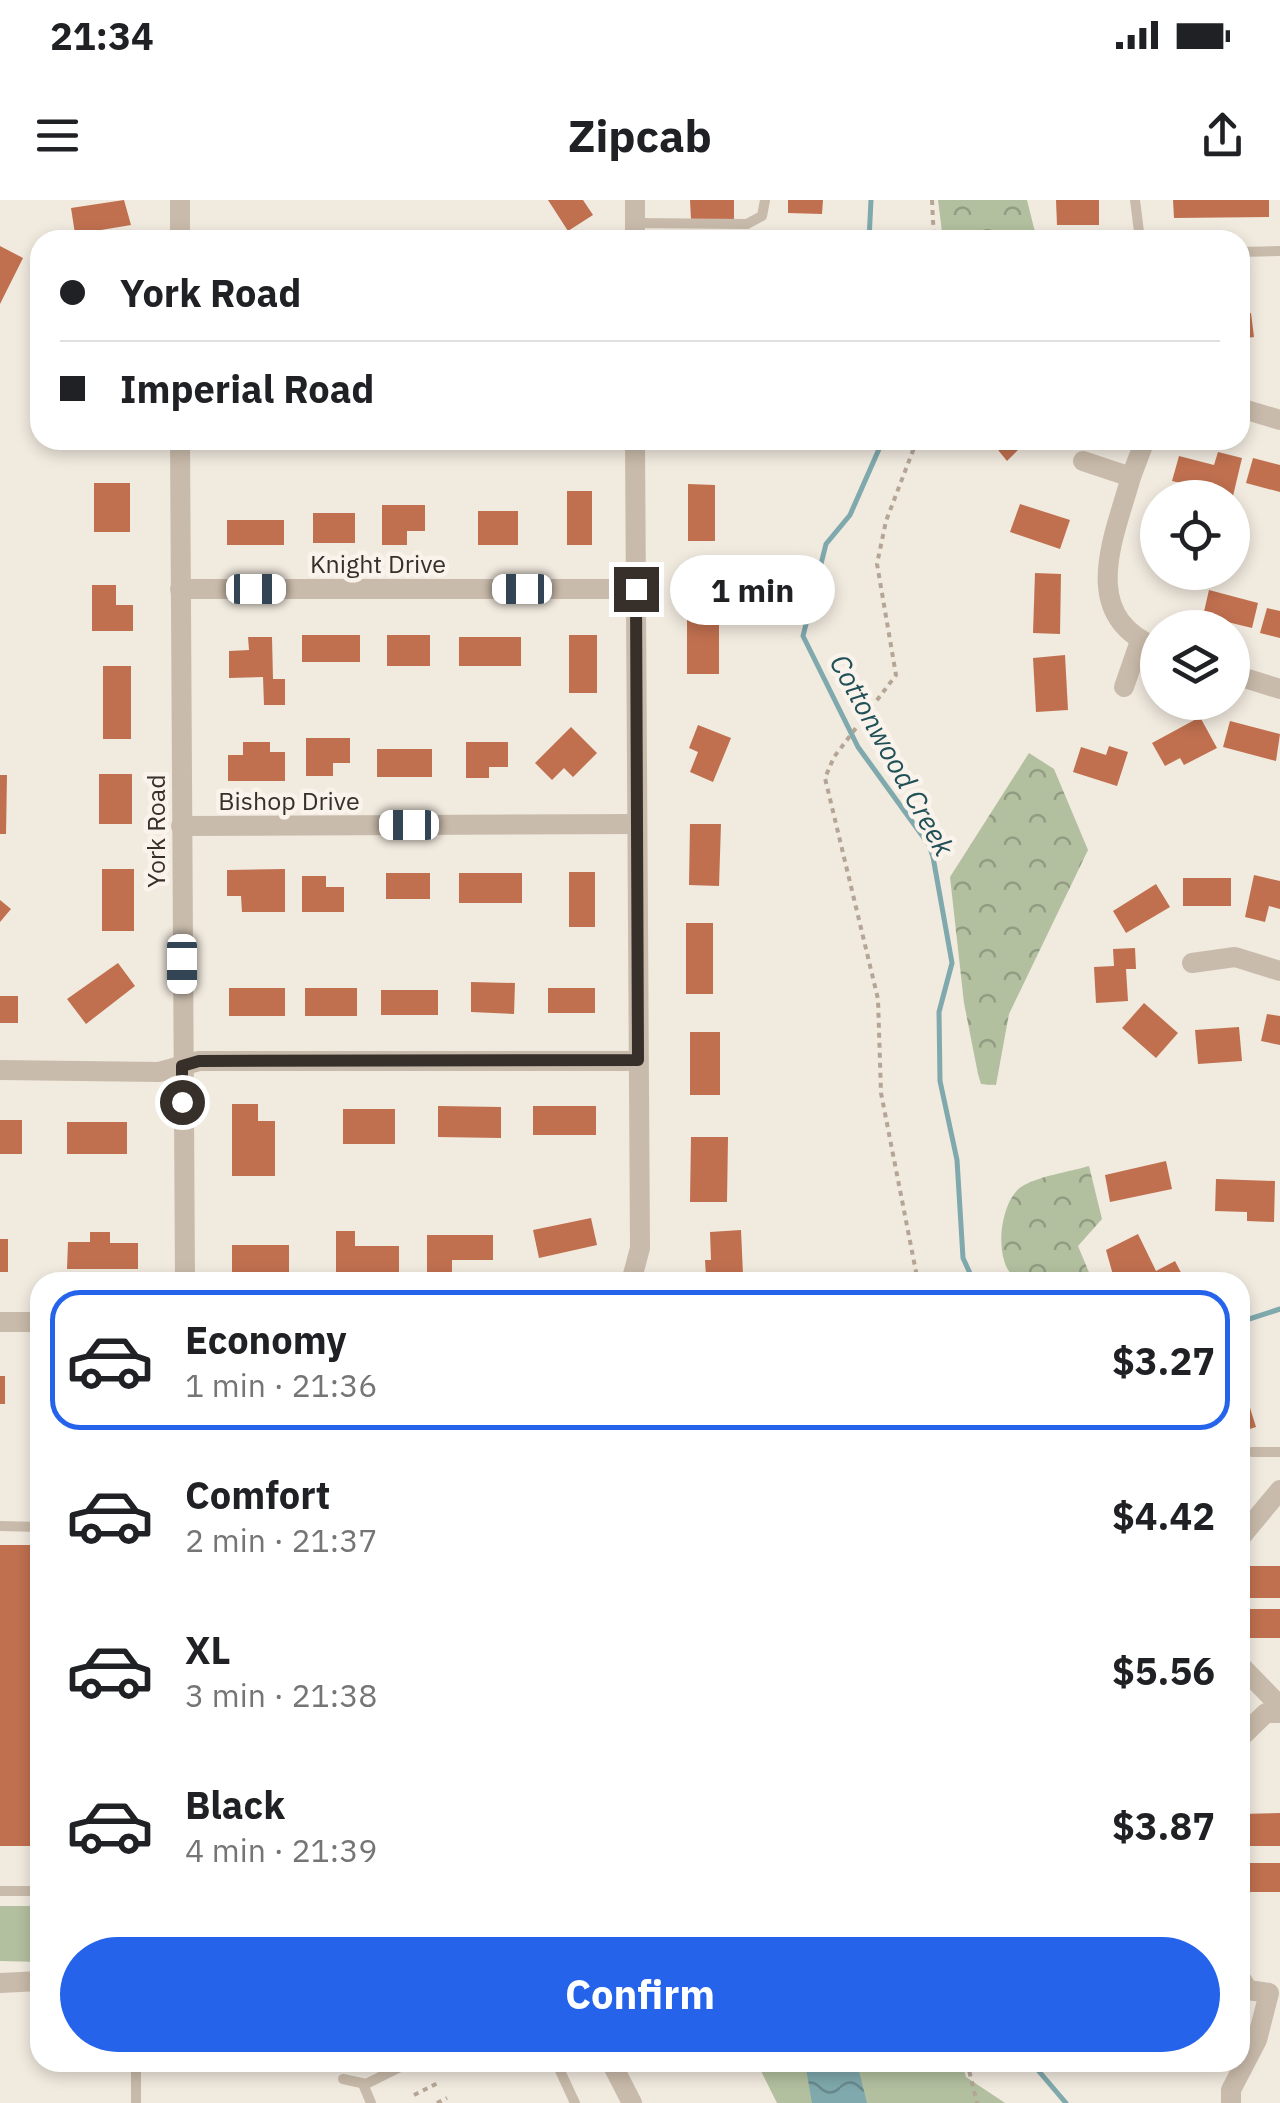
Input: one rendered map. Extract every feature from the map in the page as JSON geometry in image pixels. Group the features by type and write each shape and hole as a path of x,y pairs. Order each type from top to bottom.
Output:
{"street":[{"path":"180,200 180,230"},
{"path":"634,200 635,230"},
{"path":"1250,409 1278,413"},
{"name":"York Road","path":"180,450 185,1272"},
{"path":"634,1272 640,1248 635,450"},
{"path":"1140,636 1116,614 1104,589 1131,476 1141,450"},
{"path":"1083,460 1131,476"},
{"name":"Knight Drive","path":"180,589 636,589"},
{"path":"1124,687 1140,658"},
{"path":"1250,680 1280,689"},
{"name":"Bishop Drive","path":"182,826 637,824"},
{"path":"1192,963 1235,957 1280,971"},
{"path":"0,1070 159,1072 199,1061 638,1060"},
{"path":"0,1322 30,1322"},
{"path":"1250,1526 1280,1490"},
{"path":"1250,1676 1280,1710 1266,1713 1250,1728"},
{"path":"0,1983 30,1982"},
{"path":"1250,1990 1275,1992 1250,2055"},
{"path":"617,2072 632,2103"},
{"path":"1231,2103 1231,2090 1241,2072"}],"lane":[{"path":"663,230 747,224 762,216 765,200"},
{"path":"1135,200 1139,230"},
{"path":"1250,252 1280,251"},
{"path":"1252,1452 1280,1452"},
{"path":"0,1526 30,1527"},
{"path":"0,1891 30,1891"},
{"path":"136,2072 136,2103"},
{"path":"343,2079 362,2084 388,2072"},
{"path":"561,2072 575,2103"},
{"path":"362,2084 372,2103"}],"path":[{"path":"932,200 934,230"},
{"path":"914,450 878,554 879,592 897,668 886,692 825,771 878,999 880,1093 916,1272"},
{"path":"969,2072 977,2103"},
{"path":"414,2095 440,2082"},
{"path":"438,2103 447,2098"}],"green space":[{"path":"938,200 1027,200 1034,230 942,230"},
{"path":"1029,753 1054,769 1088,850 1009,1014 996,1085 981,1084 964,1003 950,877"},
{"path":"1089,1166 1102,1219 1078,1246 1089,1272 1010,1272 1006,1266 1001,1237 1007,1207 1021,1187"},
{"path":"0,1906 30,1906 30,1962 0,1961"},
{"path":"762,2072 965,2072 966,2077 1005,2103 777,2103"}],"water":[{"path":"807,2072 859,2072 867,2103 812,2103"}],"building":[{"path":"124,200 131,225 74,230 71,208"},
{"path":"548,200 583,200 593,215 567,230"},
{"path":"690,200 734,200 734,219 691,220"},
{"path":"788,200 823,200 822,214 788,213"},
{"path":"1056,200 1099,200 1099,225 1057,225"},
{"path":"1173,200 1269,200 1269,217 1174,218"},
{"path":"0,246 23,258 0,304"},
{"path":"998,450 1018,450 1007,461"},
{"path":"1218,452 1242,458 1237,480 1172,480 1179,456 1214,465"},
{"path":"1253,458 1280,465 1280,492 1247,480"},
{"path":"94,483 130,483 130,532 94,532"},
{"path":"688,484 715,485 715,541 688,541"},
{"path":"567,491 592,491 592,545 567,545"},
{"path":"1020,504 1070,520 1060,549 1010,532"},
{"path":"382,505 425,505 425,531 407,531 407,545 382,545"},
{"path":"478,511 518,511 518,545 478,545"},
{"path":"313,513 355,513 355,543 313,543"},
{"path":"227,520 284,520 284,545 227,545"},
{"path":"1035,573 1061,574 1060,634 1033,633"},
{"path":"92,585 116,585 116,605 133,605 133,631 92,631"},
{"path":"1209,590 1258,603 1252,628 1250,610 1204,610"},
{"path":"1267,608 1280,611 1280,638 1260,633"},
{"path":"687,620 719,620 719,674 687,674"},
{"path":"302,635 360,635 360,662 302,662"},
{"path":"387,635 430,635 430,666 387,666"},
{"path":"569,635 597,635 597,693 569,693"},
{"path":"248,637 272,637 273,679 285,679 285,705 264,705 263,677 229,678 229,651 249,650"},
{"path":"459,637 521,637 521,666 459,666"},
{"path":"1065,655 1068,710 1036,712 1033,658"},
{"path":"103,666 131,666 131,739 103,739"},
{"path":"1194,720 1202,720 1217,748 1184,765 1180,758 1165,766 1152,743"},
{"path":"1230,721 1280,734 1276,761 1223,747"},
{"path":"698,725 731,738 713,782 690,772 698,752 689,748"},
{"path":"571,727 597,753 573,777 564,768 552,780 535,763"},
{"path":"306,738 350,738 350,763 333,763 333,776 306,776"},
{"path":"243,742 270,742 270,752 285,752 285,781 228,781 228,755 243,755"},
{"path":"466,742 508,742 508,767 489,767 489,778 466,778"},
{"path":"1109,746 1128,752 1117,786 1073,772 1081,747 1106,755"},
{"path":"377,749 432,749 432,777 377,777"},
{"path":"99,774 132,774 132,824 99,824"},
{"path":"0,775 7,775 6,834 0,834"},
{"path":"690,824 721,824 719,886 689,885"},
{"path":"102,869 134,869 134,931 102,931"},
{"path":"285,869 285,912 242,912 241,896 227,896 227,870"},
{"path":"569,872 595,872 595,927 569,927"},
{"path":"386,873 430,873 430,899 386,899"},
{"path":"459,873 522,873 522,903 459,903"},
{"path":"1254,875 1280,881 1280,909 1269,906 1265,922 1245,917"},
{"path":"302,876 326,876 326,887 344,887 344,912 302,912"},
{"path":"1183,878 1231,878 1231,906 1183,906"},
{"path":"1156,884 1170,907 1126,933 1113,911"},
{"path":"0,900 11,909 0,922"},
{"path":"686,923 713,923 713,994 686,994"},
{"path":"1135,948 1136,969 1126,969 1128,1001 1096,1003 1094,967 1114,966 1113,949"},
{"path":"118,963 135,986 86,1024 67,999"},
{"path":"471,982 515,983 514,1014 471,1012"},
{"path":"229,988 285,988 285,1016 229,1016"},
{"path":"305,988 357,988 357,1016 305,1016"},
{"path":"548,988 595,988 595,1013 548,1013"},
{"path":"381,990 438,990 438,1015 381,1015"},
{"path":"0,996 18,996 18,1023 0,1023"},
{"path":"1144,1003 1178,1033 1156,1058 1122,1028"},
{"path":"1267,1014 1280,1016 1280,1045 1261,1041"},
{"path":"1239,1027 1242,1061 1198,1064 1195,1030"},
{"path":"690,1032 720,1032 720,1095 690,1095"},
{"path":"232,1104 258,1104 258,1121 275,1121 275,1176 232,1176"},
{"path":"438,1106 501,1107 501,1138 438,1137"},
{"path":"533,1106 596,1106 596,1135 533,1135"},
{"path":"343,1109 395,1109 395,1144 343,1144"},
{"path":"0,1120 22,1120 22,1154 0,1154"},
{"path":"67,1122 127,1122 127,1154 67,1154"},
{"path":"691,1137 728,1137 727,1202 690,1202"},
{"path":"1166,1161 1172,1189 1110,1202 1105,1175"},
{"path":"1216,1179 1275,1181 1274,1222 1247,1221 1247,1212 1215,1211"},
{"path":"591,1218 597,1245 539,1258 533,1230"},
{"path":"741,1230 743,1272 706,1272 705,1260 711,1260 710,1232"},
{"path":"336,1231 355,1231 355,1246 399,1246 399,1272 336,1272"},
{"path":"90,1232 110,1232 110,1243 138,1243 138,1269 67,1269 68,1242 90,1242"},
{"path":"1138,1234 1156,1271 1175,1261 1181,1272 1112,1272 1106,1250"},
{"path":"427,1235 493,1235 493,1260 452,1260 452,1272 427,1272"},
{"path":"0,1239 8,1239 8,1272 0,1272"},
{"path":"232,1245 289,1245 289,1272 232,1272"},
{"path":"0,1376 5,1376 5,1404 0,1404"},
{"path":"1250,1408 1256,1427 1250,1429"},
{"path":"0,1545 30,1545 30,1846 0,1846"},
{"path":"1250,1566 1280,1566 1280,1598 1250,1598"},
{"path":"1250,1609 1280,1609 1280,1638 1250,1638"},
{"path":"1280,1813 1280,1846 1250,1846 1250,1814"},
{"path":"1250,1863 1280,1863 1280,1892 1250,1892"}],"waterway":[{"name":"Cottonwood Creek","path":"870,230 871,200"},
{"name":"Cottonwood Creek","path":"879,450 850,515 826,544 803,636 858,747 929,845 933,857 952,963 939,1012 940,1081 957,1160 963,1258 969,1272"},
{"name":"Cottonwood Creek","path":"1250,1319 1280,1309"},
{"name":"Cottonwood Creek","path":"1040,2072 1066,2103"}],"route":[{"path":"182,1102 182,1066 199,1061 638,1060 636,589"}]}
